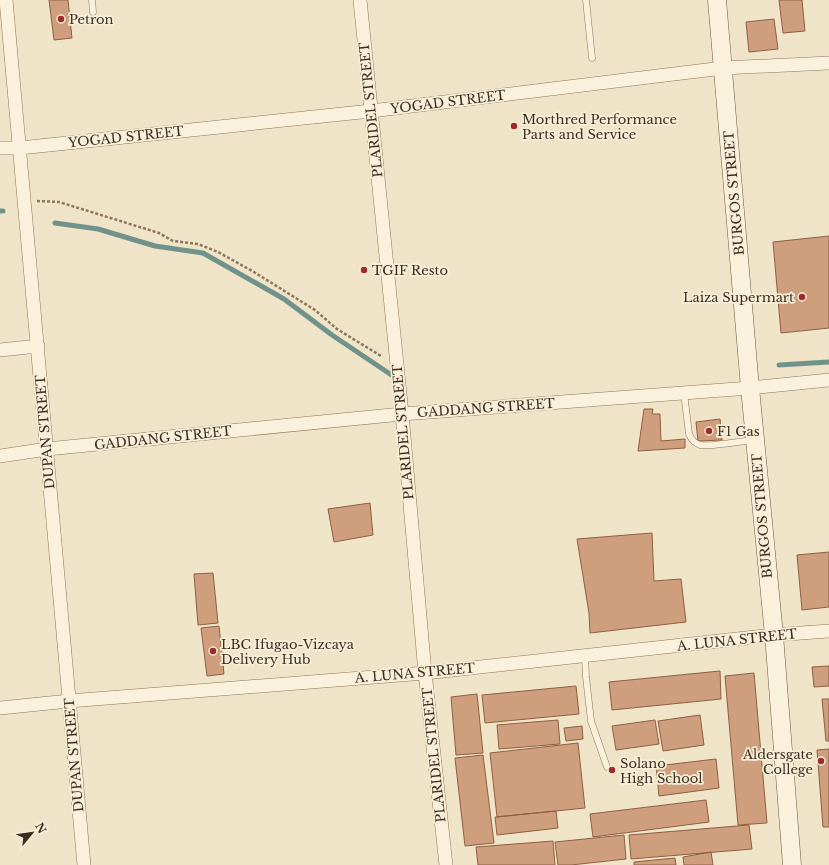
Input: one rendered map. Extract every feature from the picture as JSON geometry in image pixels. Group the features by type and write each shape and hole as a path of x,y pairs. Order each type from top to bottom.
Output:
{"main road":[{"name":"BURGOS STREET","path":"717,0 750,388 774,635 792,865"}],"street":[{"name":"DUPAN STREET","path":"6,0 84,865"},
{"name":"PLARIDEL STREET","path":"360,0 402,414 425,673 446,865"},
{"name":"YOGAD STREET","path":"0,148 20,148 371,111 723,68 829,63"},
{"path":"0,350 38,346"},
{"name":"GADDANG STREET","path":"0,456 47,449 402,414 750,388 829,380"},
{"name":"A. LUNA STREET","path":"0,708 69,701 425,673 774,635 829,631"}],"lane":[{"path":"92,0 93,12"},
{"path":"586,0 592,58"},
{"path":"684,393 690,439 695,443 700,445 709,445 755,440"},
{"path":"586,656 586,677 591,721 607,767"}],"path":[{"path":"25,201 59,202 159,233 173,240 198,244 218,252 309,306 337,329 397,366"}],"building":[{"name":"Petron","path":"49,0 68,0 72,38 54,40"},
{"path":"779,0 802,0 805,31 783,33"},
{"path":"774,19 778,49 749,52 746,22"},
{"name":"Laiza Supermart","path":"829,236 829,328 781,333 773,242"},
{"path":"644,409 653,409 652,414 660,414 661,441 685,439 685,448 638,451"},
{"name":"F1 Gas","path":"720,419 722,440 698,441 696,422"},
{"path":"370,503 373,535 334,542 328,509"},
{"path":"652,533 654,581 681,579 686,622 590,633 589,613 577,539"},
{"path":"829,552 829,607 802,610 797,555"},
{"path":"213,573 218,623 198,625 194,574"},
{"name":"LBC Ifugao-Vizcaya Delivery Hub","path":"219,626 224,674 207,676 201,628"},
{"path":"829,666 829,686 814,687 812,667"},
{"path":"720,671 721,699 612,710 609,682"},
{"path":"754,673 767,823 738,825 725,676"},
{"path":"576,686 579,714 485,723 482,695"},
{"path":"477,694 483,753 456,755 451,697"},
{"path":"822,699 829,699 829,741 826,741"},
{"path":"700,715 704,745 663,751 658,721"},
{"path":"558,720 560,744 499,749 497,725"},
{"path":"655,720 659,744 616,750 612,726"},
{"path":"582,726 583,739 566,741 564,728"},
{"path":"578,743 585,808 497,817 490,753"},
{"path":"829,749 829,827 823,827 817,750"},
{"path":"483,755 494,843 465,846 455,758"},
{"path":"716,759 719,788 659,796 656,766"},
{"path":"706,800 709,822 593,837 590,814"},
{"path":"556,811 558,828 497,835 495,817"},
{"path":"749,825 752,849 631,859 629,835"},
{"path":"624,835 626,859 558,865 555,842"},
{"path":"553,841 555,865 478,865 476,847"},
{"path":"711,852 713,865 684,865 683,857"},
{"path":"675,858 676,865 634,865 634,862"}],"waterway":[{"path":"55,223 98,229 155,246 203,253 284,299 332,335 396,378"},
{"path":"779,365 829,362"}],"place":[{"name":"Petron","path":"61,19"},
{"name":"Morthred Performance Parts and Service","path":"514,126"},
{"name":"TGIF Resto","path":"364,270"},
{"name":"Laiza Supermart","path":"802,297"},
{"name":"F1 Gas","path":"709,431"},
{"name":"LBC Ifugao-Vizcaya Delivery Hub","path":"213,651"},
{"name":"Aldersgate College","path":"821,761"},
{"name":"Solano High School","path":"612,770"}]}
